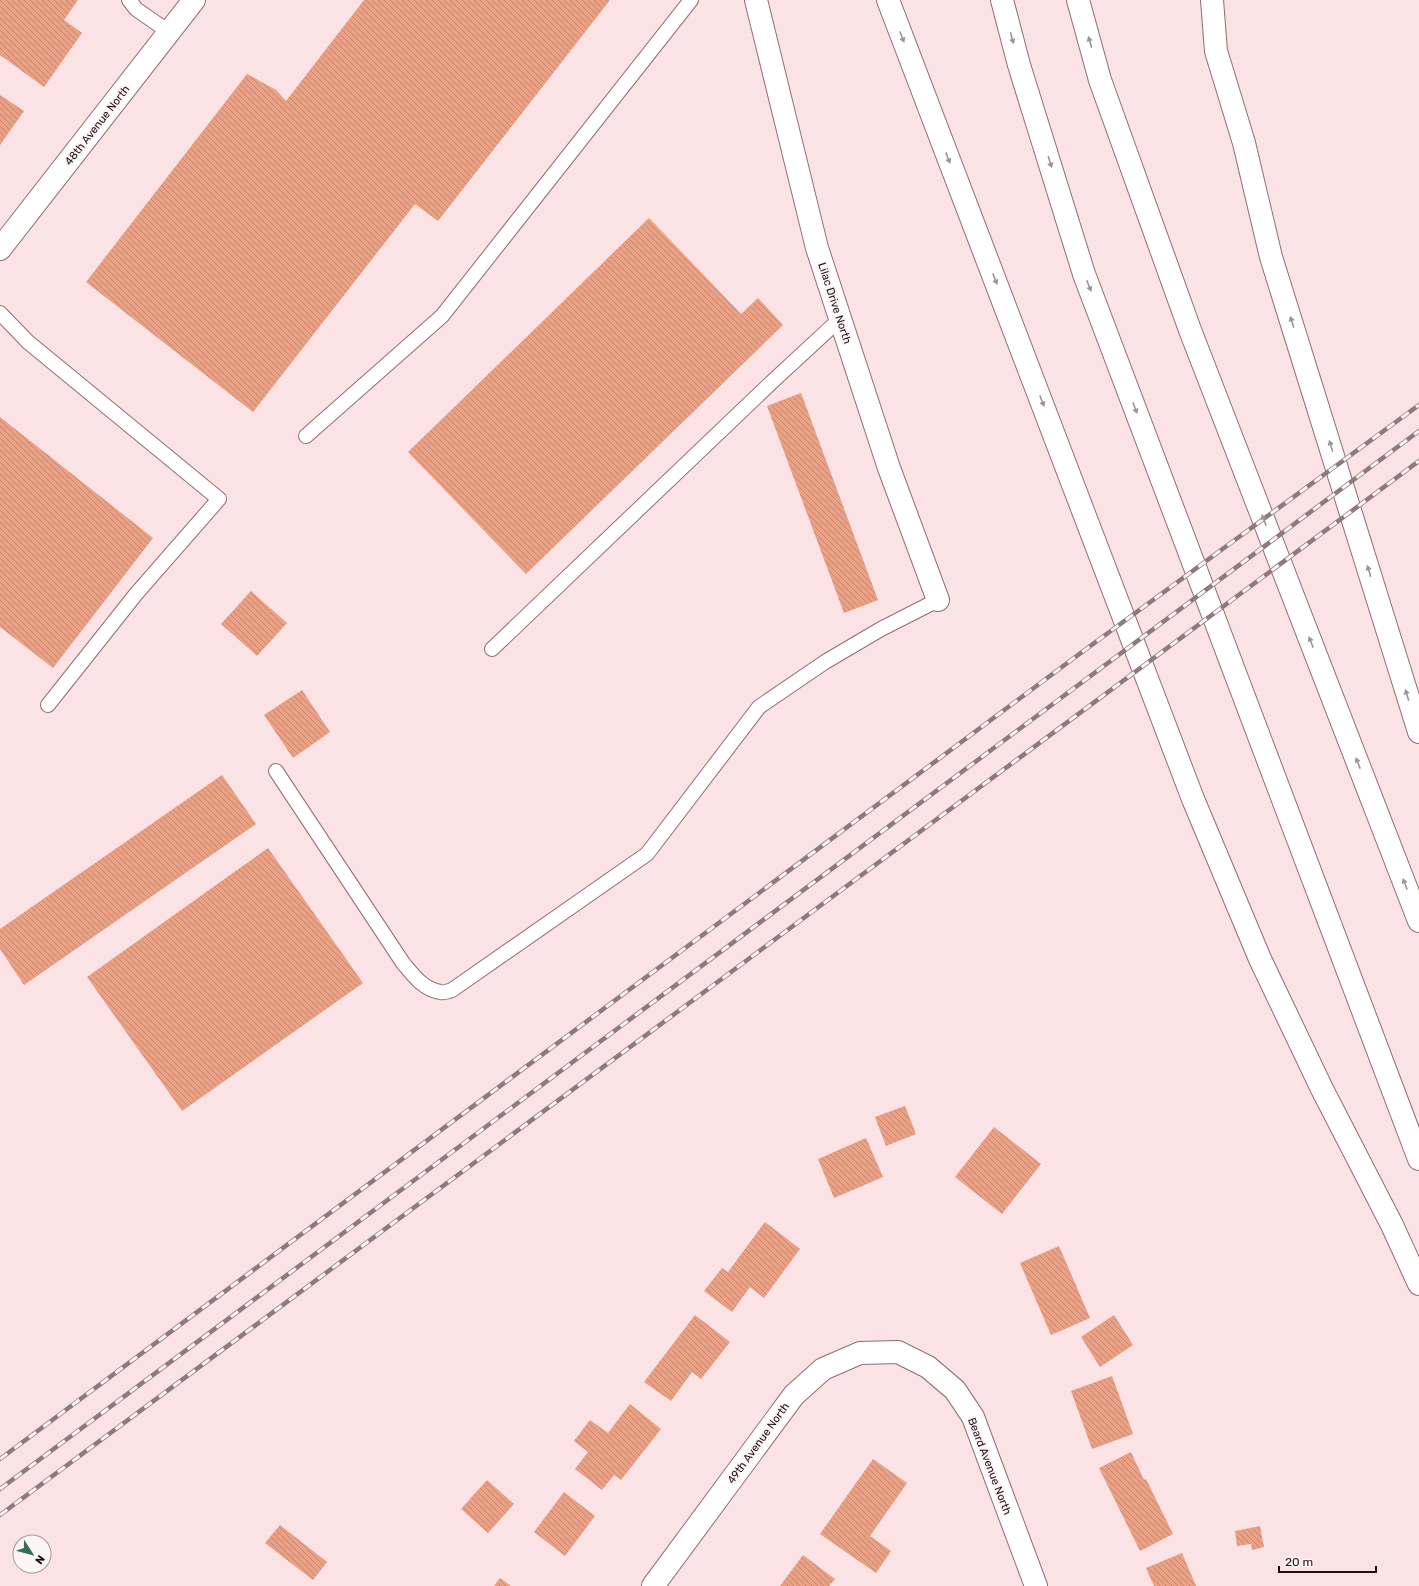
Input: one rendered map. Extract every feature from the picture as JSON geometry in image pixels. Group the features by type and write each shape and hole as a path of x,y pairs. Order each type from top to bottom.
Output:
{"main road":[{"name":"48th Avenue North","path":"0,249 194,0"},
{"name":"Lilac Drive North","path":"756,0 817,248 889,468 938,600"},
{"path":"888,0 1196,806 1260,959 1322,1089 1392,1225 1419,1284"},
{"path":"1002,0 1019,65 1084,274 1419,1159"},
{"path":"1078,0 1100,80 1190,330 1419,920"},
{"path":"1212,0 1216,51 1244,143 1271,257 1419,732"},
{"name":"49th Avenue North","path":"652,1586 794,1395 823,1369 860,1353 898,1352"},
{"name":"Beard Avenue North","path":"898,1352 928,1367 955,1390 973,1417 1036,1586"}],"lane":[{"path":"129,0 136,9 169,32"},
{"path":"306,436 442,316 691,0"},
{"path":"0,314 28,342 219,499 136,594 48,705"},
{"path":"492,649 768,385 840,319"},
{"path":"276,771 403,963 423,985 440,992 452,990 647,854 759,707 831,658 882,628 938,600"}],"building":[{"path":"0,0 78,0 64,20 82,33 44,87 0,55"},
{"path":"364,0 610,0 438,221 415,204 253,412 86,282 247,74 276,90 286,101"},
{"path":"0,95 24,111 0,145"},
{"path":"649,218 741,314 758,298 783,325 526,574 408,452"},
{"path":"801,393 878,600 844,613 767,406"},
{"path":"0,417 153,538 53,668 0,627"},
{"path":"251,591 287,623 257,656 221,624"},
{"path":"302,690 330,732 293,758 264,715"},
{"path":"222,775 256,824 24,985 0,949 0,929"},
{"path":"268,848 363,983 182,1111 87,977"},
{"path":"905,1106 916,1134 886,1146 875,1117"},
{"path":"994,1127 1041,1164 1002,1214 955,1177"},
{"path":"866,1138 883,1177 834,1198 818,1159"},
{"path":"765,1222 800,1249 764,1298 750,1287 732,1312 704,1291 722,1268 728,1272"},
{"path":"1059,1246 1090,1318 1051,1335 1020,1263"},
{"path":"695,1315 730,1342 701,1379 692,1372 671,1401 644,1382"},
{"path":"1114,1315 1133,1345 1100,1367 1081,1337"},
{"path":"1112,1376 1133,1434 1092,1449 1071,1391"},
{"path":"630,1404 661,1429 621,1480 614,1475 602,1490 575,1469 588,1452 574,1441 590,1420 608,1433"},
{"path":"1131,1452 1173,1534 1140,1551 1099,1468"},
{"path":"873,1459 907,1483 870,1536 891,1551 876,1573 820,1534"},
{"path":"487,1480 514,1504 488,1533 461,1509"},
{"path":"564,1492 595,1516 565,1556 534,1532"},
{"path":"280,1525 327,1562 313,1580 265,1543"},
{"path":"1260,1526 1264,1547 1252,1550 1251,1544 1237,1546 1235,1531"},
{"path":"1182,1553 1196,1586 1154,1586 1146,1568"},
{"path":"803,1555 835,1579 829,1586 780,1586"},
{"path":"500,1578 511,1586 494,1586"}],"railway":[{"path":"0,1459 1078,655 1419,405"},
{"path":"0,1489 1419,431"},
{"path":"0,1515 1419,461"}]}
